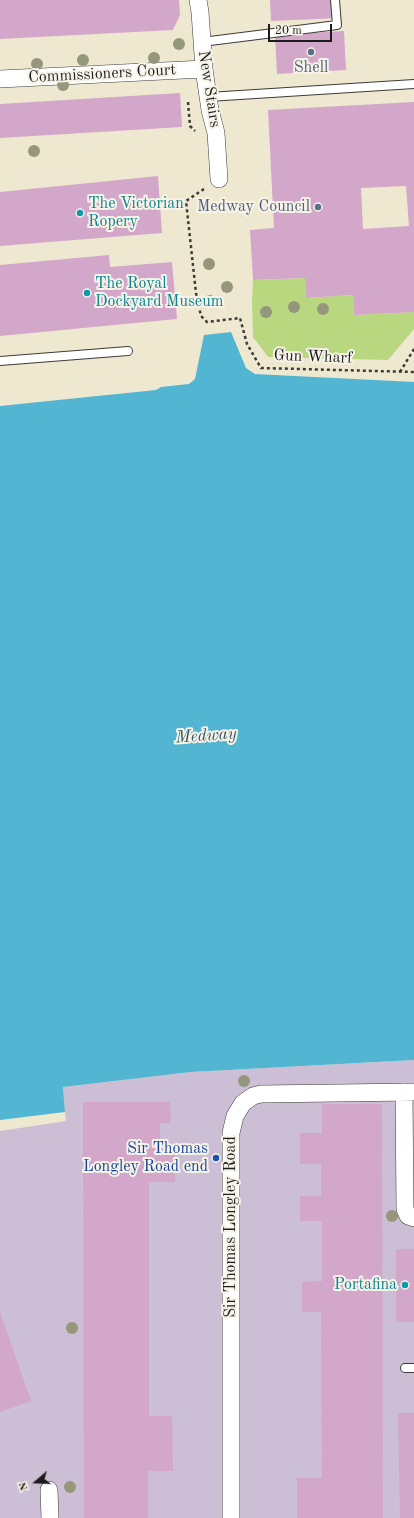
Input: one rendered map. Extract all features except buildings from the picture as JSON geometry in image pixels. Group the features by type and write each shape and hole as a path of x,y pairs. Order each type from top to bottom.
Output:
{"street":[{"name":"New Stairs","path":"198,0 204,69 210,110 216,133 219,179"},
{"name":"Commissioners Court","path":"0,79 204,69"},
{"name":"Sir Thomas Longley Road","path":"231,1518 231,1133 234,1116 243,1103 253,1096 261,1094 409,1092 405,1209 408,1216 414,1218"},
{"path":"49,1490 50,1518"}],"lane":[{"path":"202,42 337,25 335,0"},
{"path":"208,97 414,84"},
{"path":"0,361 128,351"}],"path":[{"name":"Gun Wharf","path":"219,179 186,201 194,278 201,316 208,322 240,318 247,344 261,368 414,372"},
{"path":"400,372 414,349"}],"shaded area":[{"path":"414,1060 414,1518 0,1518 0,1131 66,1121 63,1087 191,1072"}],"green space":[{"path":"305,278 306,298 353,295 354,315 414,312 414,329 388,360 268,357 253,337 253,280"}],"water":[{"name":"Medway","path":"231,332 246,368 255,374 414,382 414,1060 191,1072 63,1087 65,1112 0,1120 0,406 156,390 161,387 189,384 195,379 204,335"}],"place":[{"name":"Shell","path":"311,52"},
{"name":"Medway Council","path":"318,207"},
{"name":"The Victorian Ropery","path":"80,213"},
{"name":"The Royal Dockyard Museum","path":"87,293"},
{"name":"Sir Thomas Longley Road end","path":"216,1158"},
{"name":"Portafina","path":"405,1285"}]}
